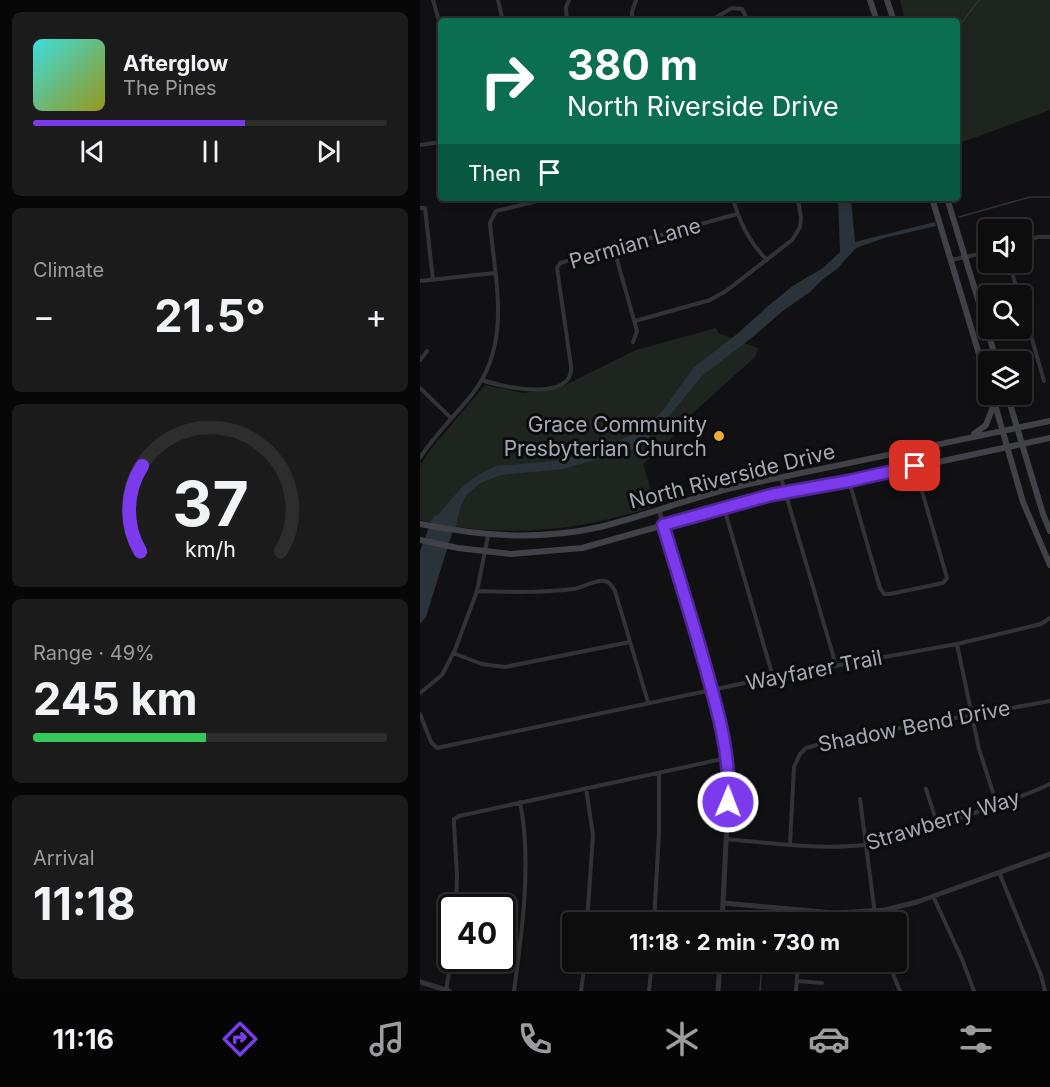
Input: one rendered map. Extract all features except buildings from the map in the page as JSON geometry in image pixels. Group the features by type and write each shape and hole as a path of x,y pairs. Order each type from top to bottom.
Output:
{"main road":[{"path":"870,0 876,18"},
{"path":"887,0 893,18"},
{"path":"933,201 978,351"},
{"path":"948,201 994,351"},
{"path":"994,405 1023,502 1047,553 1050,565"},
{"path":"970,436 986,425 994,405"},
{"path":"1010,405 1050,531"},
{"name":"North Riverside Drive","path":"423,524 488,536 574,532 742,485 970,436 1050,422"},
{"name":"North Riverside Drive","path":"421,540 486,552 530,553 582,549 724,507 785,492 849,481 1050,438"}],"street":[{"path":"433,0 438,18"},
{"path":"498,0 502,18"},
{"path":"567,18 566,7 569,0"},
{"path":"632,18 636,0"},
{"path":"715,18 732,8 742,9 746,18"},
{"path":"420,146 438,143"},
{"path":"420,458 482,381 491,362 498,335 498,299 490,223 496,211 538,201"},
{"path":"734,201 748,237 767,260"},
{"path":"635,321 716,298 792,240 800,227 798,201"},
{"path":"420,208 425,208 433,280"},
{"name":"Permian Lane","path":"482,381 505,388 523,389 546,388 567,382 571,371 558,266 560,263 737,214"},
{"path":"1032,239 1050,237"},
{"path":"614,249 635,321 637,334 633,342"},
{"path":"951,261 978,255"},
{"path":"420,281 495,273"},
{"path":"1032,339 1044,381"},
{"path":"420,360 427,351"},
{"path":"420,388 451,418"},
{"path":"849,481 880,588 884,594 943,583 947,578 915,466"},
{"path":"781,478 836,665"},
{"path":"724,507 773,677"},
{"path":"658,510 712,690 727,758 729,783 723,912"},
{"path":"420,693 442,675 453,653 477,591 488,536"},
{"path":"477,591 545,592 576,589 606,581 611,584 648,702"},
{"name":"Wayfarer Trail","path":"420,714 431,742 437,747 773,677 957,644 1041,624 1050,618"},
{"path":"453,653 482,664 505,668 630,642"},
{"path":"957,644 979,749 997,805"},
{"name":"Shadow Bend Drive","path":"790,844 794,767 800,754 806,748 840,739 1050,701"},
{"path":"456,894 454,819 466,813 727,758"},
{"path":"655,912 659,832 659,774"},
{"name":"Strawberry Way","path":"726,839 790,844 865,845 938,826 1050,784"},
{"path":"586,788 593,835 588,912"},
{"path":"926,789 938,826"},
{"path":"860,799 873,910"},
{"path":"513,991 519,955 526,863 524,824 520,802"},
{"path":"723,903 834,913 903,906 1050,854"},
{"path":"999,872 1041,975 1045,991"},
{"path":"933,896 974,991"},
{"path":"420,982 447,991 450,972"},
{"path":"581,991 584,972"},
{"path":"649,991 651,972"},
{"path":"718,991 719,972"},
{"path":"796,991 797,972"},
{"path":"892,972 900,991"},
{"path":"797,981 822,983"}],"shaded area":[{"path":"900,0 1050,0 1050,110 960,143 960,18 904,18"},
{"path":"838,201 851,201 855,242 935,222 936,226 884,238 856,248 837,269 810,292 703,375 658,429 634,449 563,469 501,475 480,483 465,497 460,508 426,617 420,624 420,551 428,526 434,516 438,515 463,486 496,466 554,461 586,454 605,448 649,425 664,409 694,367 736,335 794,285 823,268 840,252"},
{"path":"716,328 718,333 758,348 756,356 692,414 665,445 643,464 656,506 596,522 539,530 481,529 420,520 420,466 430,450 485,385 523,393 557,389 636,350"}],"waterway":[{"path":"960,25 979,0"},
{"path":"959,217 1030,197 1050,197"},
{"path":"760,991 761,972"}],"place":[{"name":"Grace Community Presbyterian Church","path":"719,436"}],"route":[{"path":"728,802 729,773 712,690 663,525 771,495 915,466"}]}
